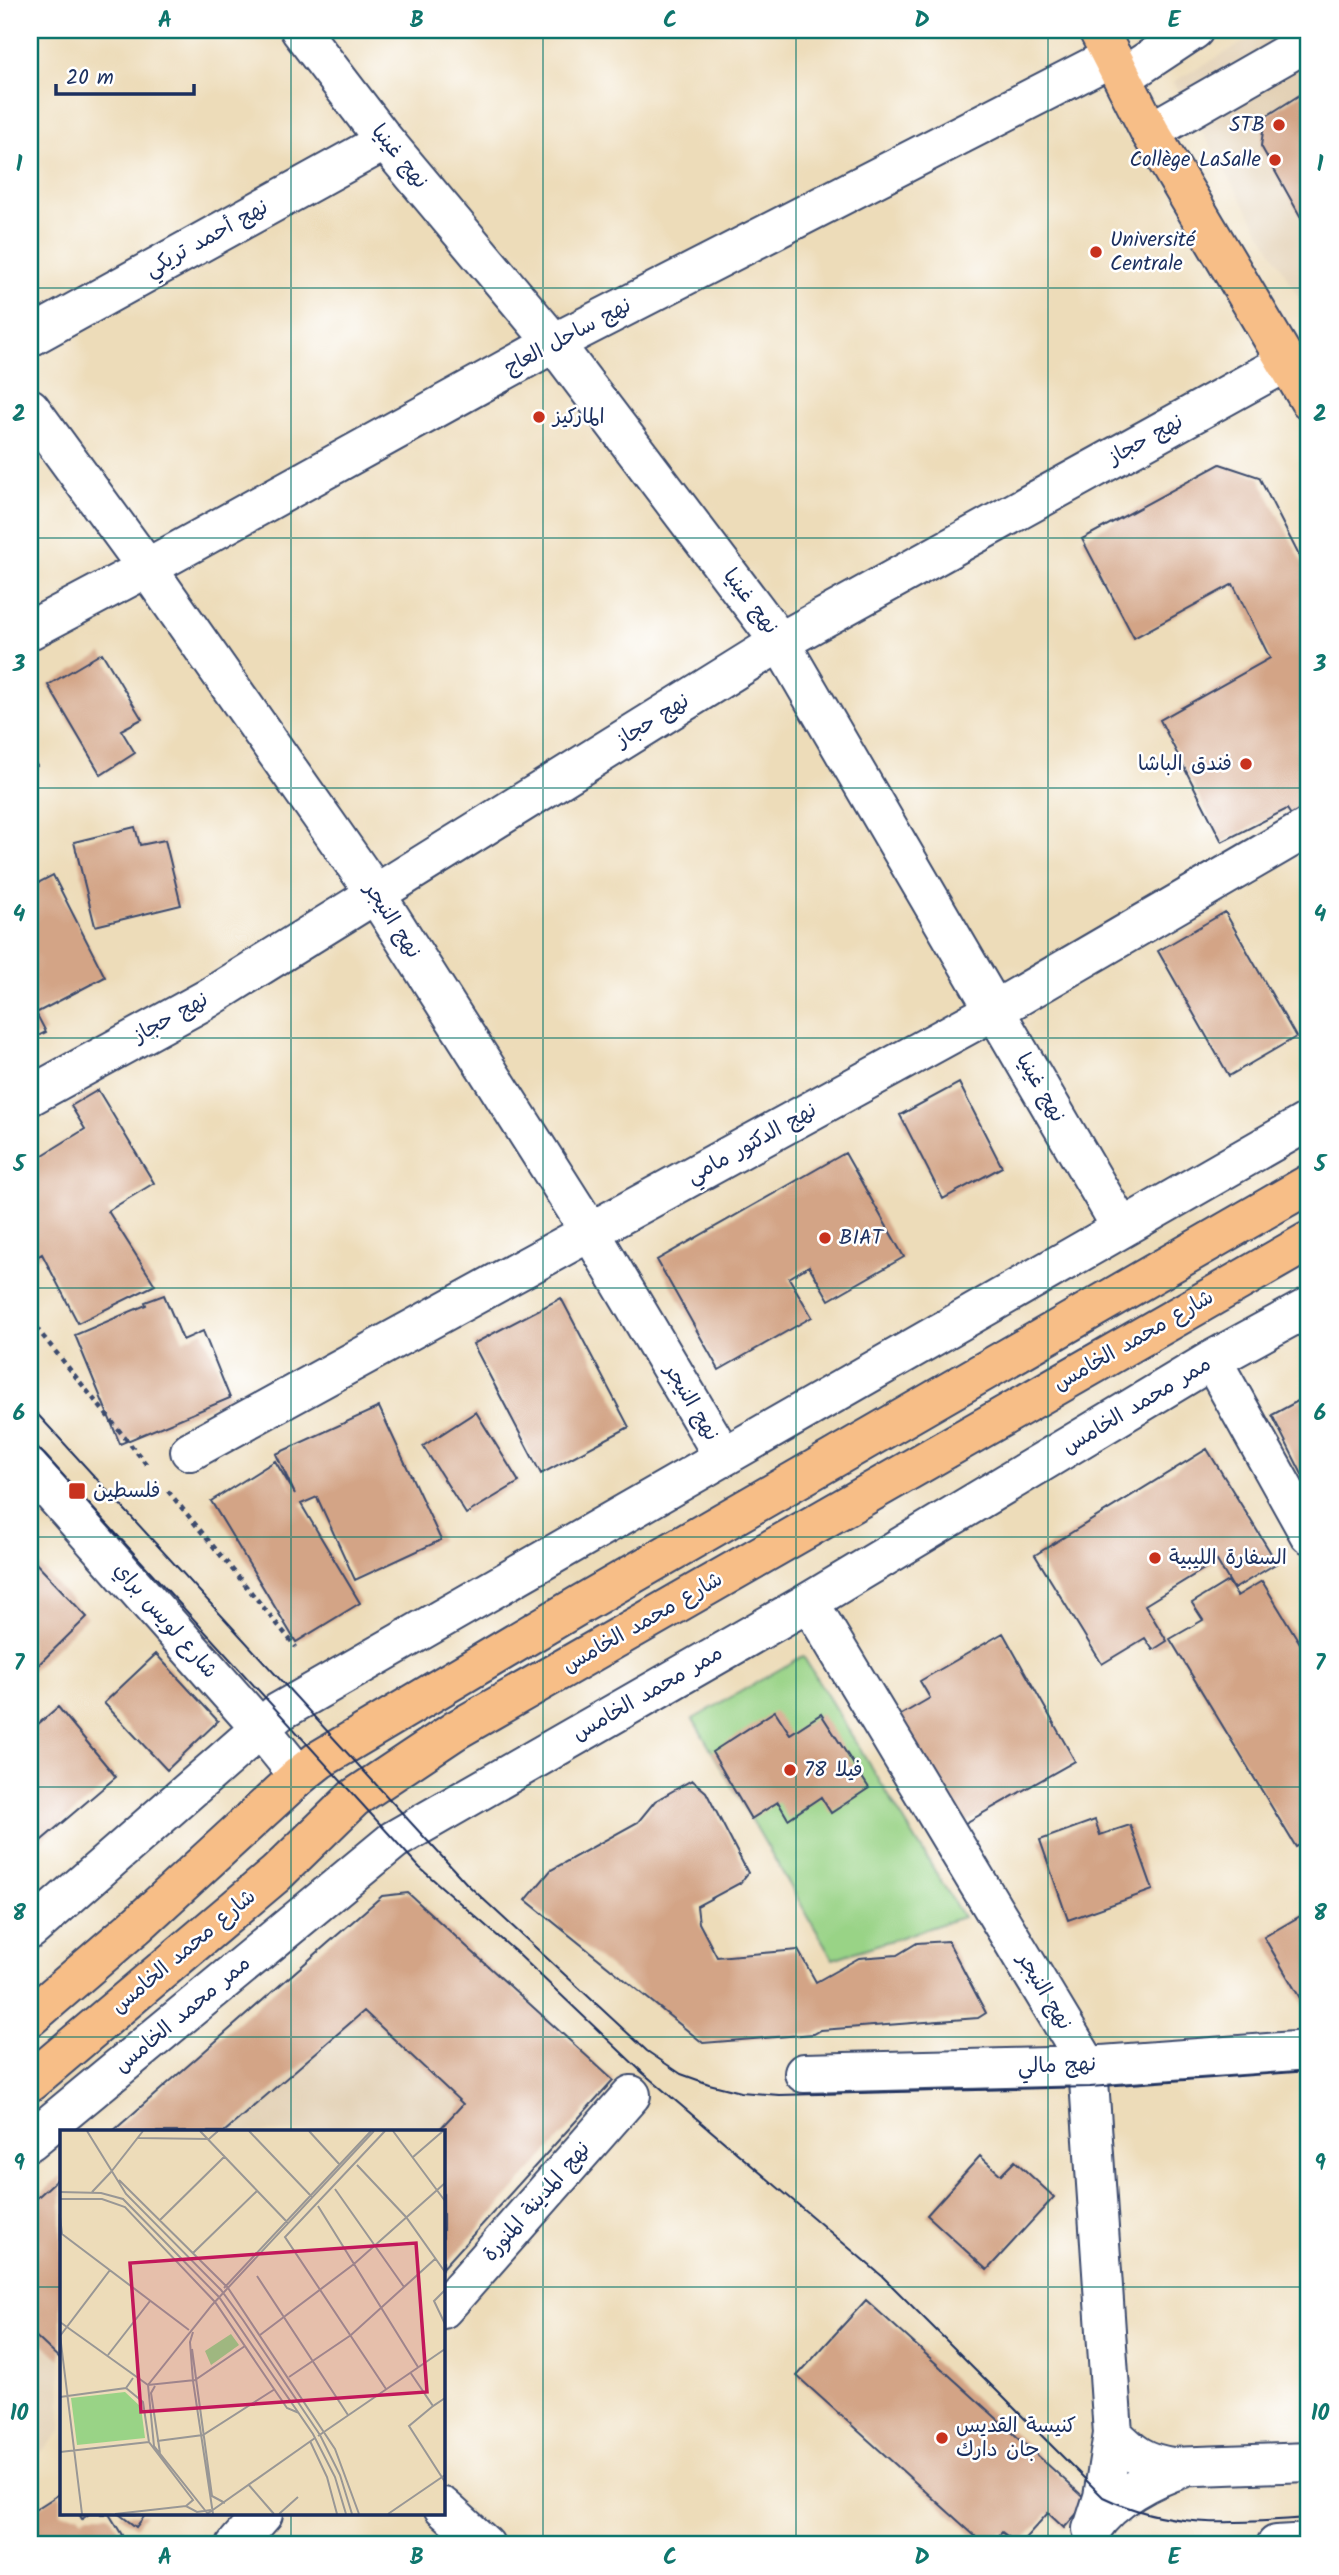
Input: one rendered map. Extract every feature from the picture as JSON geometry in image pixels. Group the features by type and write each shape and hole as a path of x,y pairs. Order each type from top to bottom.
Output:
{"main road":[{"path":"1111,55 1150,132 1309,400"},
{"path":"30,2017 138,1924 319,1760 581,1604 1309,1184"},
{"name":"شارع محمد الخامس","path":"30,2082 276,1874 354,1797 468,1723 1309,1241"}],"street":[{"name":"نهج غينيا","path":"300,30 385,141 554,342 780,642 1121,1227"},
{"name":"نهج ساحل العاج","path":"30,630 554,342 1111,55 1194,30"},
{"path":"1150,132 1309,41"},
{"name":"نهج أحمد تريكي","path":"30,337 385,141"},
{"name":"نهج حجاز","path":"30,1096 207,999 780,642 1287,362"},
{"name":"نهج النيجر","path":"30,408 147,568 375,893 591,1233 723,1456"},
{"name":"نهج الدكتور مامي","path":"190,1451 995,1010 1309,827"},
{"path":"30,1930 279,1712 1309,1121"},
{"name":"ممر محمد الخامس","path":"30,2141 394,1840 809,1601 1212,1360 1309,1307"},
{"path":"1212,1360 1309,1534"},
{"name":"شارع لويس براي","path":"30,1468 260,1728 299,1776"},
{"name":"نهج النيجر","path":"809,1601 1088,2066 1113,2434 1103,2497 1088,2535"},
{"name":"نهج مالي","path":"804,2073 1088,2066 1309,2050"},
{"name":"نهج المدينة المنورة","path":"444,2308 631,2095"},
{"path":"1113,2434 1133,2454 1150,2463 1171,2468 1309,2462"},
{"path":"1088,2535 1111,2507 1150,2481 1187,2467"},
{"path":"444,2508 485,2545"},
{"path":"236,2545 261,2516"},
{"path":"1276,2545 1309,2543"}],"shaded area":[{"path":"1266,30 1309,30 1309,315 1173,82"},
{"path":"408,1893 613,2080 444,2267 444,2130 114,2130 382,1896"},
{"path":"60,2177 60,2433 30,2463 30,2204"}],"green space":[{"path":"803,1656 963,1917 833,1959 693,1719"}],"building":[{"path":"1309,89 1309,232 1261,146 1265,117"},
{"path":"1220,464 1259,477 1309,575 1309,808 1293,818 1287,809 1222,842 1160,720 1270,658 1233,584 1134,638 1082,539"},
{"path":"102,653 142,719 121,730 135,753 101,775 48,685"},
{"path":"30,755 37,766 30,771"},
{"path":"135,827 140,845 165,840 181,905 95,926 74,842"},
{"path":"53,875 105,977 36,1013 46,1032 30,1040 30,887"},
{"path":"1225,912 1296,1037 1229,1076 1158,951"},
{"path":"959,1083 1002,1167 943,1199 900,1115"},
{"path":"98,1090 154,1183 108,1211 155,1285 78,1323 42,1254 30,1261 30,1163 85,1129 71,1106"},
{"path":"845,1153 904,1257 829,1300 809,1266 789,1278 812,1317 719,1370 657,1260"},
{"path":"164,1295 183,1340 203,1331 230,1398 120,1444 75,1335"},
{"path":"561,1298 629,1427 541,1474 473,1344"},
{"path":"1309,1395 1309,1488 1272,1415"},
{"path":"379,1407 441,1540 355,1580 317,1497 301,1504 360,1603 296,1642 211,1501 275,1461 295,1494 276,1454"},
{"path":"476,1412 519,1482 466,1514 423,1446"},
{"name":"السفارة الليبية","path":"1207,1449 1277,1563 1234,1589 1217,1561 1145,1605 1167,1641 1153,1650 1145,1638 1102,1664 1035,1555"},
{"path":"30,1557 87,1617 30,1673"},
{"path":"1228,1581 1237,1596 1262,1581 1309,1658 1309,1839 1296,1847 1170,1639 1203,1620 1192,1603"},
{"path":"1003,1633 1075,1761 962,1825 899,1716 930,1698 920,1681"},
{"path":"156,1654 218,1721 167,1770 104,1703"},
{"path":"58,1707 116,1777 30,1850 30,1731"},
{"name":"فيلا 78","path":"775,1711 790,1734 821,1714 869,1788 831,1813 821,1797 788,1819 778,1802 751,1819 712,1752"},
{"path":"692,1780 706,1792 748,1873 740,1883 697,1906 699,1923 717,1957 798,1950 816,1982 859,1958 897,1955 917,1943 948,1941 986,2013 978,2018 821,2030 814,2034 703,2043 526,1900 551,1870 638,1822 655,1801"},
{"path":"1095,1820 1100,1835 1130,1825 1153,1890 1068,1920 1040,1840"},
{"path":"408,1893 613,2080 444,2267 444,2130 439,2130 463,2104 364,2011 226,2130 114,2130 382,1896"},
{"path":"1309,1911 1309,2010 1307,2010 1264,1937"},
{"path":"980,2156 1001,2175 1015,2161 1054,2197 987,2270 927,2215"},
{"path":"60,2177 60,2359 30,2331 30,2204"},
{"name":"كنيسة القديس جان دارك","path":"866,2300 1088,2501 1064,2528 1048,2513 1019,2545 1002,2532 991,2545 985,2545 797,2376"},
{"path":"60,2494 60,2516 80,2516 82,2519 86,2516 110,2516 122,2535 106,2545 30,2545 30,2513"},
{"path":"122,2516 144,2516 136,2527"}],"tram line":[{"path":"30,1406 467,1884 647,2051 681,2074 741,2092 779,2095 1090,2087 1309,2071"},
{"path":"30,1439 420,1868 516,1952 643,2073 882,2276 1103,2497 1154,2515 1204,2522 1309,2518"}],"place":[{"name":"STB","path":"1279,125"},
{"name":"Collège LaSalle","path":"1275,160"},
{"name":"Université Centrale","path":"1096,252"},
{"name":"الماركيز","path":"539,417"},
{"name":"فندق الباشا","path":"1246,764"},
{"name":"BIAT","path":"825,1238"},
{"name":"فلسطين","path":"77,1491"},
{"name":"السفارة الليبية","path":"1155,1558"},
{"name":"فيلا 78","path":"790,1770"},
{"name":"كنيسة القديس جان دارك","path":"942,2438"}]}
